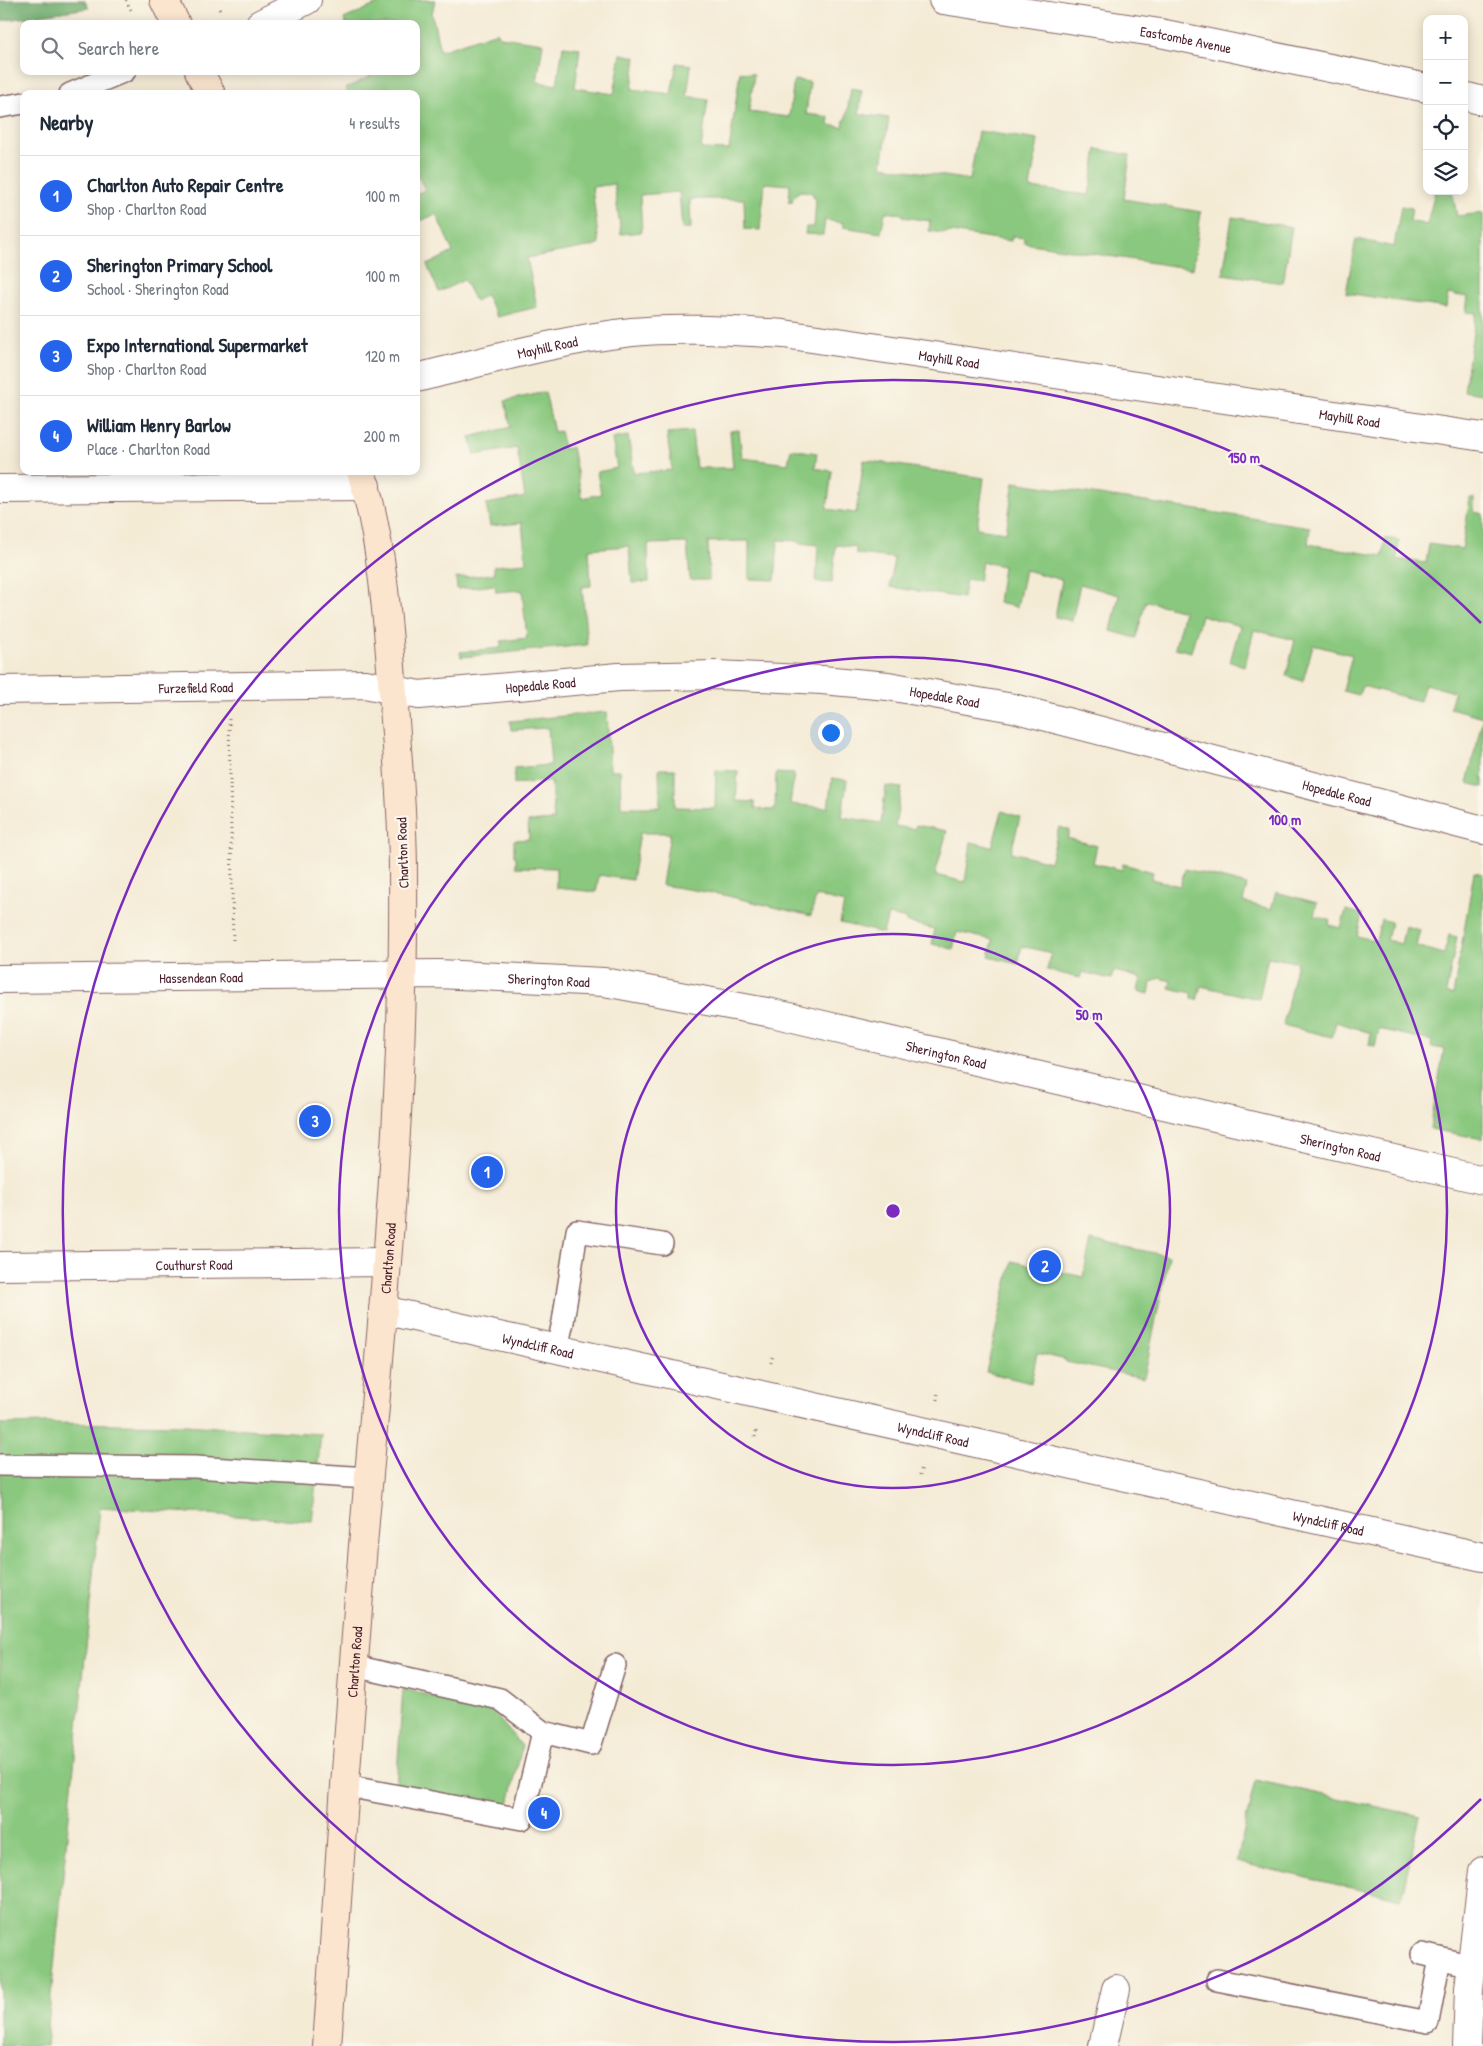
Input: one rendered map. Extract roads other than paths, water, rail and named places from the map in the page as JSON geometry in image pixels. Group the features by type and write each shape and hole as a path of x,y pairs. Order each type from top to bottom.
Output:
{"main road":[{"path":"164,0 174,20"},
{"path":"201,75 209,90"},
{"name":"Charlton Road","path":"327,2046 368,1478 388,1262 398,1106 402,975 403,872 393,690 385,590 378,540 364,479"}],"street":[{"path":"268,20 307,0"},
{"name":"Eastcombe Avenue","path":"943,0 1160,33 1423,87"},
{"path":"1468,97 1483,100"},
{"name":"Mayhill Road","path":"420,377 552,346 632,332 706,330 784,334 1483,437"},
{"path":"0,489 364,479"},
{"name":"Hopedale Road","path":"393,690 419,695 619,677 717,675 822,680 888,686 1013,708 1483,830"},
{"name":"Furzefield Road","path":"0,690 365,684 393,690"},
{"name":"Sherington Road","path":"402,975 438,974 604,982 678,995 772,1014 1483,1180"},
{"name":"Hassendean Road","path":"0,979 402,975"},
{"name":"Couthurst Road","path":"0,1266 388,1262"},
{"name":"Wyndcliff Road","path":"383,1310 1483,1557"},
{"path":"1467,2046 1472,1966 1483,1871"},
{"path":"1103,2046 1116,1989"}],"lane":[{"path":"79,90 115,75"},
{"path":"0,107 20,104"},
{"path":"557,1348 577,1231 662,1244"},
{"path":"0,1465 196,1467 368,1478"},
{"path":"354,1666 500,1699 542,1732 590,1744 615,1665"},
{"path":"346,1786 522,1819 542,1732"},
{"path":"1217,1980 1428,2022 1431,1956 1472,1966"}],"place":[{"name":"Expo International Supermarket","path":"315,1121"},
{"name":"Charlton Auto Repair Centre","path":"487,1172"},
{"name":"Sherington Primary School","path":"1045,1266"},
{"name":"William Henry Barlow","path":"544,1813"}]}
